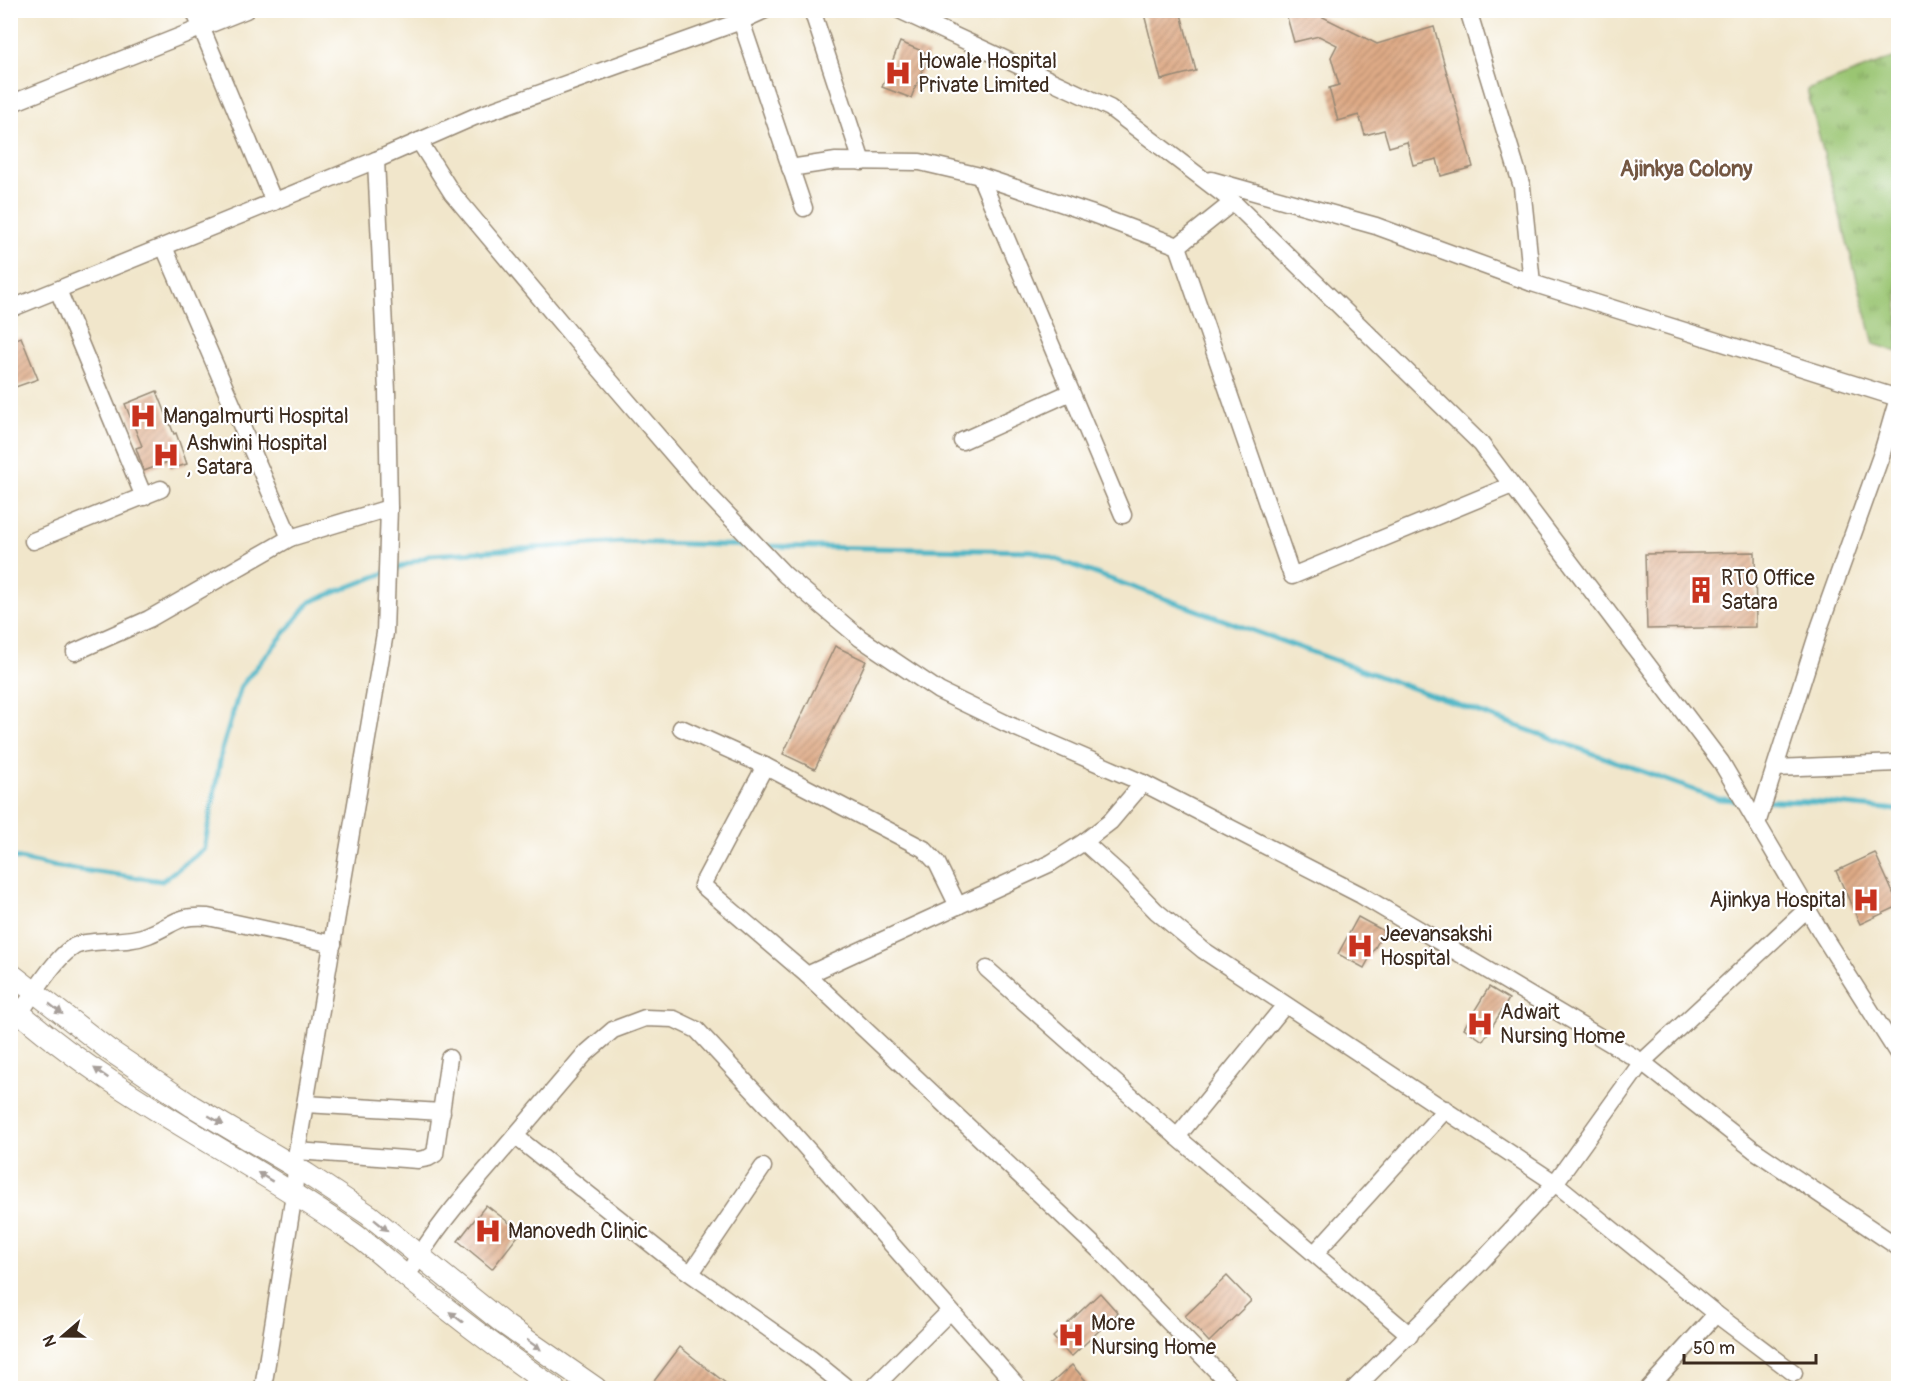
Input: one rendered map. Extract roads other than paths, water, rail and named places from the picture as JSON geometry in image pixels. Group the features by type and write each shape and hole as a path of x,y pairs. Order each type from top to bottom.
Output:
{"street":[{"path":"194,10 274,202"},
{"path":"10,104 246,10"},
{"path":"10,309 376,160 474,117 741,21 765,10"},
{"path":"812,10 862,162"},
{"path":"899,10 1110,108 1233,202 1481,444 1721,762 1807,909 1899,1054"},
{"path":"1468,10 1522,187 1532,283"},
{"path":"741,21 804,208"},
{"path":"420,141 452,193 593,362 704,490 785,575 860,638 939,691 1005,723 1143,783 1361,895 1642,1062 1754,1150 1899,1246"},
{"path":"262,1389 294,1194 296,1159 385,633 389,508 387,391 376,160"},
{"path":"790,168 836,161 920,162 980,176 1178,246"},
{"path":"980,176 1123,515"},
{"path":"1202,178 1376,226 1532,283 1898,398 1882,453 1820,626 1757,824"},
{"path":"1178,246 1233,202"},
{"path":"1178,246 1292,576 1512,485"},
{"path":"164,247 290,538"},
{"path":"58,290 144,496"},
{"path":"962,441 1071,392"},
{"path":"33,541 161,489"},
{"path":"75,652 149,619 290,538 389,508"},
{"path":"681,728 765,766 924,849 937,863 958,906"},
{"path":"1776,768 1899,763"},
{"path":"765,766 702,885 807,975 1100,1251 1233,1389"},
{"path":"807,975 1051,863 1110,822 1143,783"},
{"path":"1083,842 1122,876 1156,911 1203,950 1446,1109 1554,1183 1716,1314 1794,1373"},
{"path":"1355,1389 1480,1263 1554,1183 1642,1062 1807,909"},
{"path":"333,944 208,917 192,916 177,919 149,935 131,940 88,943 71,948 35,992 15,1008 95,1070 170,1120 294,1194 355,1234 490,1343 554,1389"},
{"path":"987,969 1177,1137 1410,1335"},
{"path":"10,973 109,1050 183,1100 296,1159 504,1324 596,1389"},
{"path":"1177,1137 1285,1005"},
{"path":"407,1277 419,1255 461,1198 584,1055 613,1030 645,1018 674,1019 697,1030 792,1132 1019,1389"},
{"path":"296,1159 418,1160 435,1154 449,1058"},
{"path":"305,1104 441,1112"},
{"path":"1315,1253 1446,1109"},
{"path":"515,1136 691,1273 810,1358 847,1389"},
{"path":"691,1273 763,1167"},
{"path":"873,1389 949,1312"},
{"path":"1649,1389 1716,1314"}],"waterway":[{"path":"10,857 52,866 162,881 204,849 222,750 241,686 310,602 431,555 622,542 753,546"},
{"path":"762,546 1033,551 1719,799 1738,800"},
{"path":"1748,800 1814,802 1898,810"}],"place":[{"name":"Howale Hospital Private Limited","path":"898,73"},
{"name":"Mangalmurti Hospital","path":"143,416"},
{"name":"Ashwini Hospital , Satara","path":"166,455"},
{"name":"RTO Office Satara","path":"1701,590"},
{"name":"Ajinkya Hospital","path":"1866,900"},
{"name":"Jeevansakshi Hospital","path":"1360,946"},
{"name":"Adwait Nursing Home","path":"1480,1024"},
{"name":"Manovedh Clinic","path":"488,1231"},
{"name":"More Nursing Home","path":"1071,1335"}],"district":[{"name":"Ajinkya Colony","path":"1686,168"}]}
